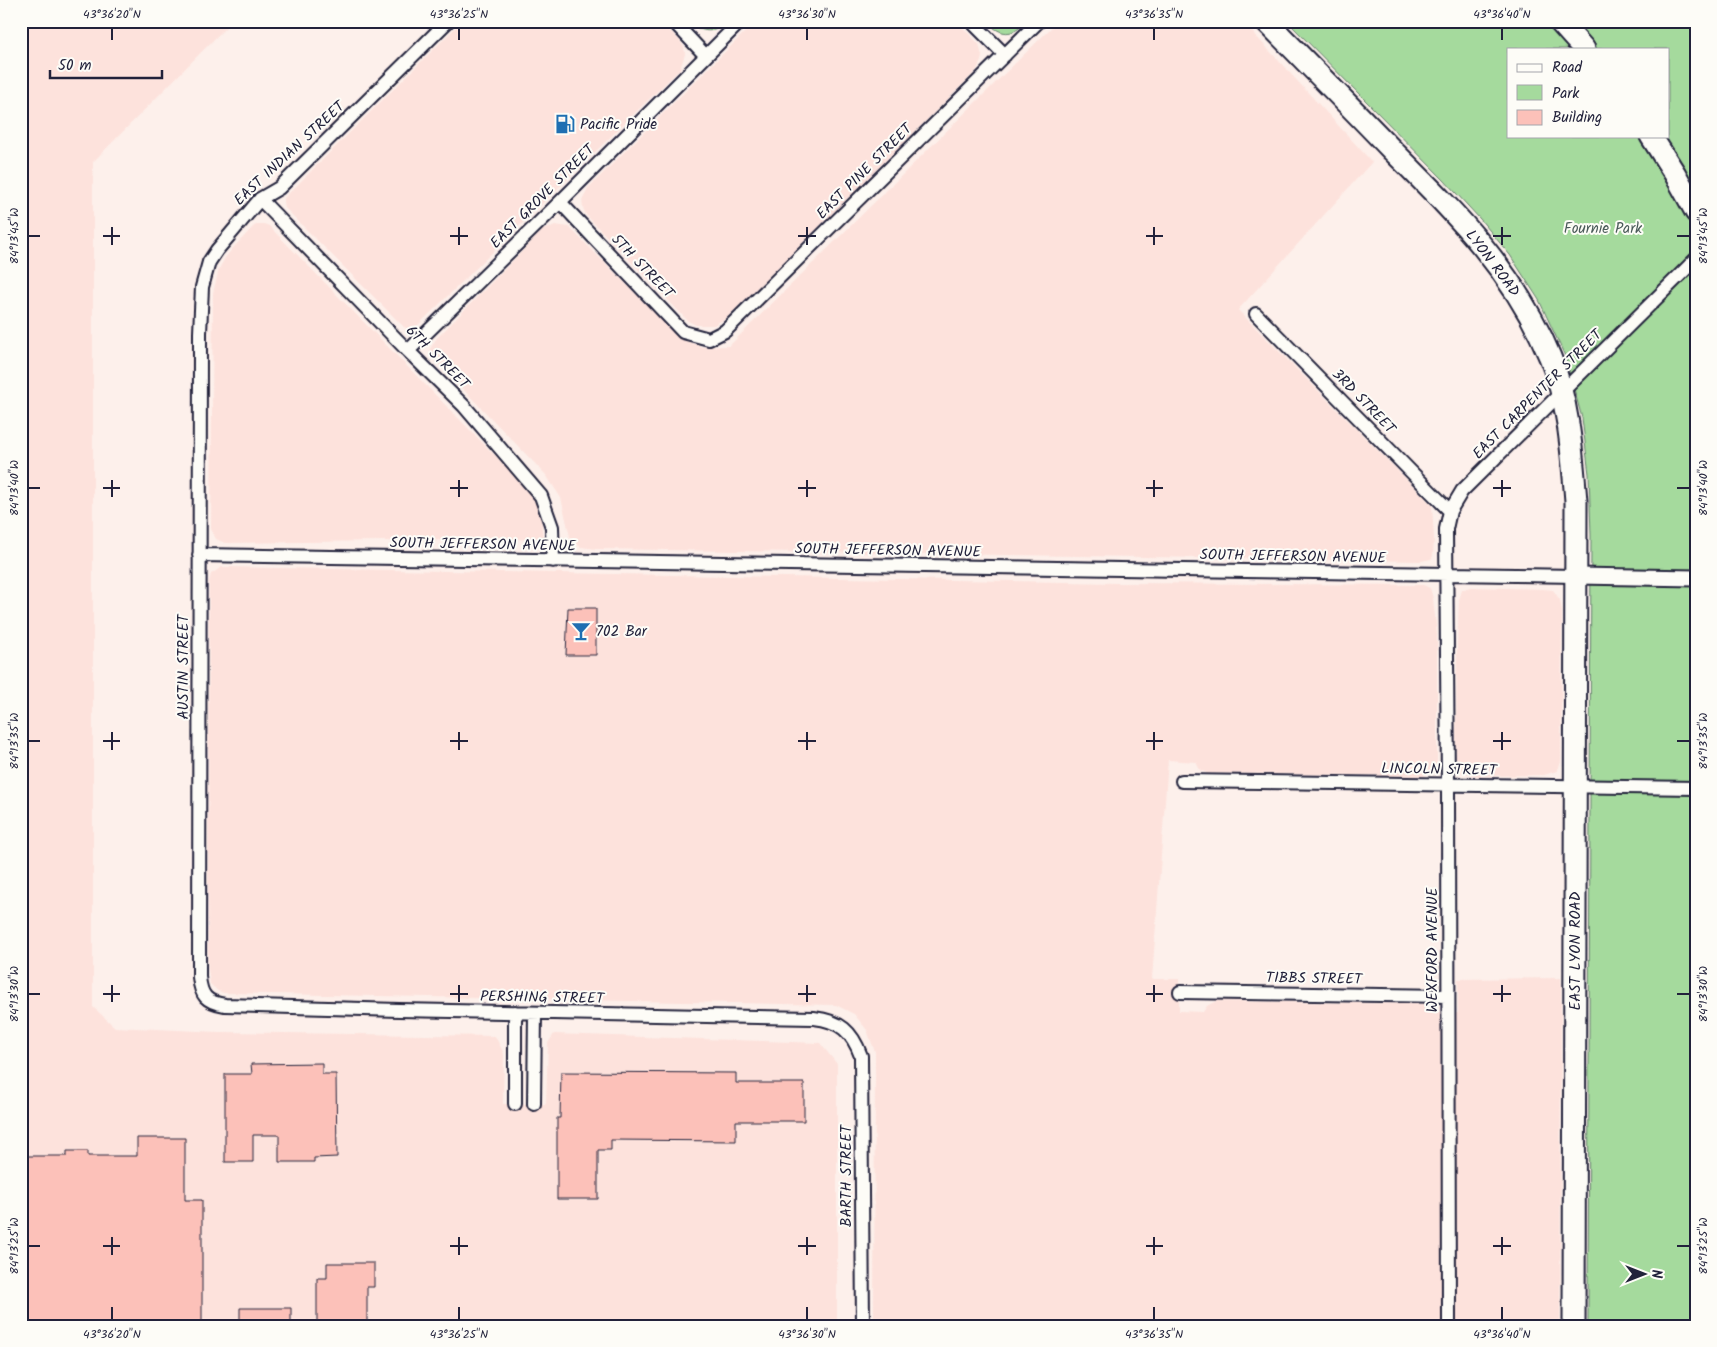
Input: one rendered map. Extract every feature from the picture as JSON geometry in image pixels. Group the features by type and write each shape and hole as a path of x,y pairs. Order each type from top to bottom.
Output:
{"highway":[{"name":"LYON ROAD","path":"1266,21 1451,209 1508,277 1531,317 1551,357 1562,393 1572,445 1576,501 1576,576"},
{"path":"1559,21 1583,48"},
{"path":"1652,138 1696,212"},
{"name":"EAST LYON ROAD","path":"1574,1326 1576,576"}],"street":[{"name":"EAST INDIAN STREET","path":"200,333 202,287 209,262 217,250 260,199 279,188 448,21"},
{"path":"673,21 706,56"},
{"name":"EAST GROVE STREET","path":"408,351 741,21"},
{"path":"971,21 1005,55"},
{"name":"EAST PINE STREET","path":"709,339 725,331 1039,21"},
{"name":"6TH STREET","path":"260,199 464,406 541,496 552,528 553,561"},
{"name":"5TH STREET","path":"560,202 683,332 709,339"},
{"name":"EAST CARPENTER STREET","path":"1446,574 1446,529 1450,510 1462,491 1696,259"},
{"name":"3RD STREET","path":"1256,314 1432,494 1450,510"},
{"name":"AUSTIN STREET","path":"200,333 199,977 201,990 206,999"},
{"name":"SOUTH JEFFERSON AVENUE","path":"199,556 1576,576"},
{"name":"WEXFORD AVENUE","path":"1446,574 1449,1326"},
{"path":"1576,576 1696,578"},
{"name":"LINCOLN STREET","path":"1182,781 1696,788"},
{"name":"TIBBS STREET","path":"1180,992 1448,996"},
{"name":"PERSHING STREET","path":"206,999 214,1004 225,1005 814,1018 826,1019 846,1030"},
{"path":"515,1012 516,1104"},
{"path":"534,1104 535,1013"},
{"name":"BARTH STREET","path":"846,1030 856,1043 861,1056 862,1326"}],"shaded area":[{"path":"21,21 232,21 93,162 93,1007 115,1027 219,1032 495,1036 504,1054 503,1104 546,1104 548,1043 554,1034 820,1043 837,1064 837,1326 21,1326"},
{"path":"462,21 660,21 680,41 684,47 685,54 680,69 416,327 408,329 285,208 284,198"},
{"path":"756,21 956,21 979,44 982,56 976,71 728,317 714,325 696,325 688,321 586,215 582,200 588,188"},
{"path":"1058,21 1242,21 1372,162 1238,310 1432,505 1434,538 1433,556 1431,559 1421,561 597,549 581,547 571,541 561,498 546,475 431,356 430,349 436,339 543,230 555,225 569,227 681,339 702,347 729,346"},
{"path":"259,224 269,226 524,485 532,494 541,516 543,539 225,543 216,539 211,529 213,293 219,269 225,258 254,226"},
{"path":"222,567 1116,583 1423,585 1430,588 1437,635 1437,761 1436,769 1432,773 1423,776 1207,773 1200,770 1196,762 1168,760 1152,979 1179,979 1179,1011 1203,1012 1207,1006 1216,1001 1426,1004 1438,1012 1458,1013 1458,979 1561,978 1560,1326 874,1326 875,1052 867,1030 854,1014 836,1005 224,993 218,991 210,984 208,969 209,582 211,574"},
{"path":"1470,587 1553,590 1560,600 1562,610 1561,762 1557,771 1544,775 1477,776 1461,772 1456,759 1459,600 1462,590"}],"green space":[{"path":"689,21 728,21 719,28 708,31 698,28"},
{"path":"986,21 1027,21 1016,30 1006,33 997,30"},
{"name":"Fournie Park","path":"1287,21 1696,21 1696,1326 1588,1326 1591,535 1589,474 1582,418 1565,356 1539,300 1510,255 1480,219"}],"building":[{"name":"702 Bar","path":"568,608 596,608 596,655 566,655"},
{"path":"322,1063 322,1074 336,1074 337,1157 314,1158 314,1162 279,1162 279,1135 253,1135 253,1162 225,1162 225,1074 252,1074 251,1064"},
{"path":"561,1072 736,1073 736,1083 804,1083 804,1121 736,1121 736,1141 611,1140 611,1150 598,1150 598,1199 557,1199 557,1118 560,1118"},
{"path":"137,1138 185,1138 185,1200 202,1200 202,1326 21,1326 21,1156 67,1156 67,1151 88,1151 88,1156 137,1156"},
{"path":"327,1263 374,1263 374,1287 367,1287 367,1326 317,1326 317,1278 327,1278"},
{"path":"240,1308 291,1308 291,1326 240,1326"}],"place":[{"name":"Pacific Pride","path":"565,124"},
{"name":"702 Bar","path":"581,631"}]}
